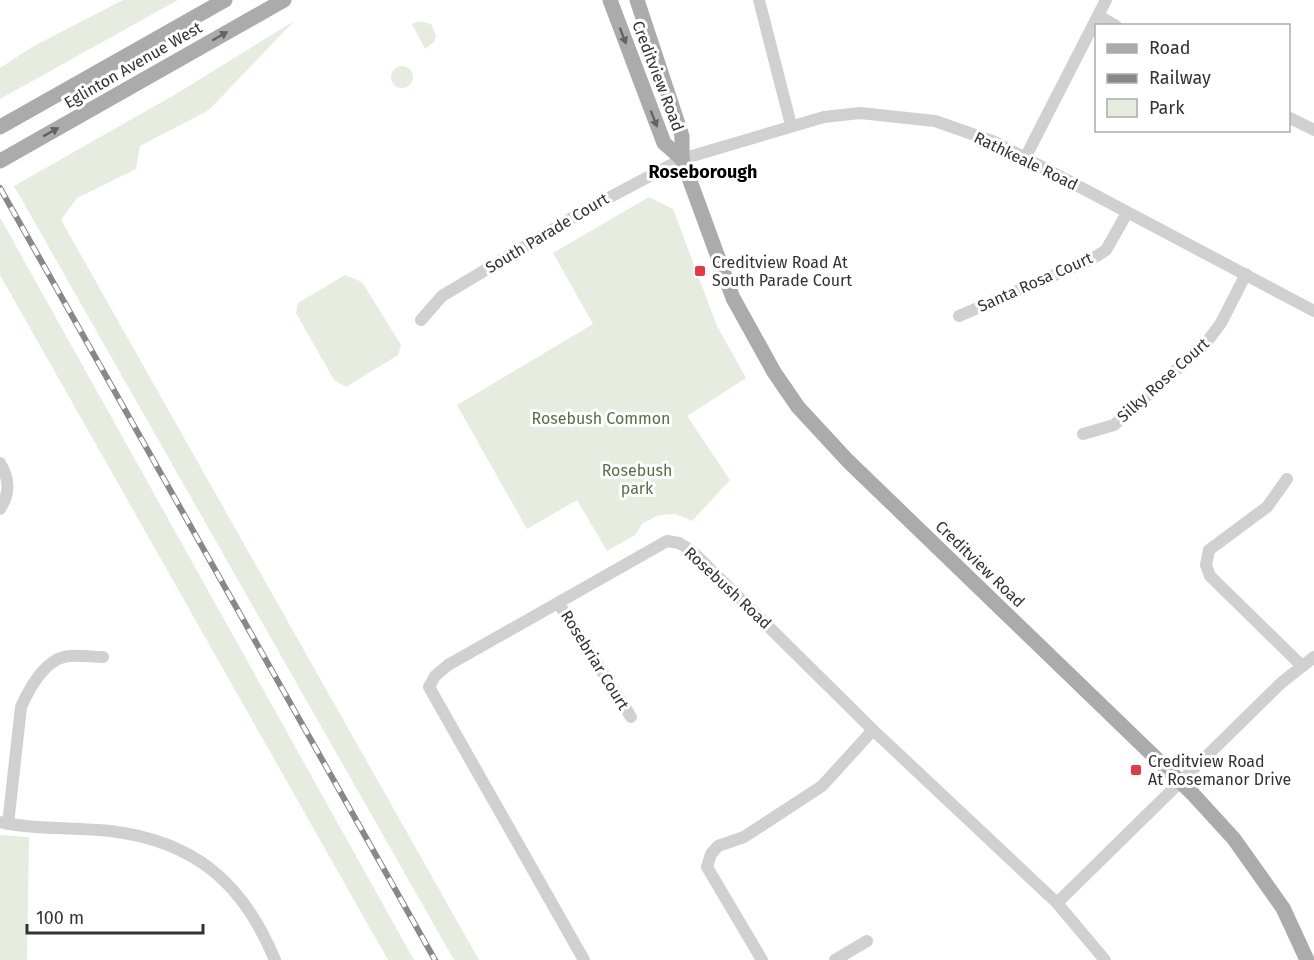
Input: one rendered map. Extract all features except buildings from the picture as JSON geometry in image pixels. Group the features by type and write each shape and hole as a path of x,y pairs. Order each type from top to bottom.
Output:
{"main road":[{"name":"Eglinton Avenue West","path":"0,127 225,0"},
{"name":"Eglinton Avenue West","path":"0,161 284,0"},
{"name":"Creditview Road","path":"610,0 664,143 681,159"},
{"name":"Creditview Road","path":"637,0 682,136 681,159 733,298 774,372 798,407 848,461 1180,782 1234,838 1283,908 1307,960"}],"street":[{"path":"759,0 791,125"},
{"path":"1025,158 1106,0"},
{"path":"1099,16 1113,24"},
{"name":"Rathkeale Road","path":"681,159 824,117 860,112 935,120 995,142 1314,311"},
{"path":"1290,118 1314,130"},
{"name":"South Parade Court","path":"421,320 442,296 451,290 573,217 681,159"},
{"name":"Santa Rosa Court","path":"959,316 1092,259 1106,250 1127,213"},
{"name":"Silky Rose Court","path":"1083,434 1114,425 1206,344 1221,323 1246,274"},
{"path":"0,463 9,486 7,499 0,509"},
{"path":"1287,479 1267,507 1209,550 1206,565 1210,576 1301,665"},
{"name":"Rosebush Road","path":"585,960 429,687 435,676 448,665 667,541 679,543 692,551 873,730 1057,903 1105,960"},
{"name":"Rosebriar Court","path":"559,604 631,717"},
{"path":"103,657 63,657 42,672 29,689 21,707 4,823 119,833 157,840 189,855 211,869 243,900 262,930 275,960"},
{"path":"1057,903 1301,665 1314,657"},
{"path":"762,960 707,867 711,854 718,846 744,837 810,796 873,730"},
{"path":"835,960 867,941"}],"green space":[{"path":"123,0 178,0 0,99 0,68 32,47"},
{"path":"294,21 209,110 140,146 136,169 77,198 61,220 479,960 454,960 14,186 176,94"},
{"path":"419,21 431,24 436,35 434,42 425,49 412,24"},
{"path":"402,66 410,69 413,77 410,85 402,88 394,85 391,77 394,69"},
{"name":"Rosebush Common","path":"649,197 673,209 717,326 746,378 687,416 730,480 692,521 676,514 659,515 643,523 635,535 607,551 577,500 527,529 457,405 593,324 553,253"},
{"path":"0,218 414,960 388,960 0,275"},
{"path":"345,275 362,282 401,345 398,355 346,387 334,380 296,313 298,303"},
{"path":"0,835 29,837 27,960 0,960"}],"railway":[{"path":"0,188 435,960"}],"place":[{"name":"Creditview Road At South Parade Court","path":"700,271"},
{"name":"Creditview Road At Rosemanor Drive","path":"1136,770"}],"district":[{"name":"Roseborough","path":"703,172"}],"park label":[{"name":"Rosebush park","path":"637,479"}]}
